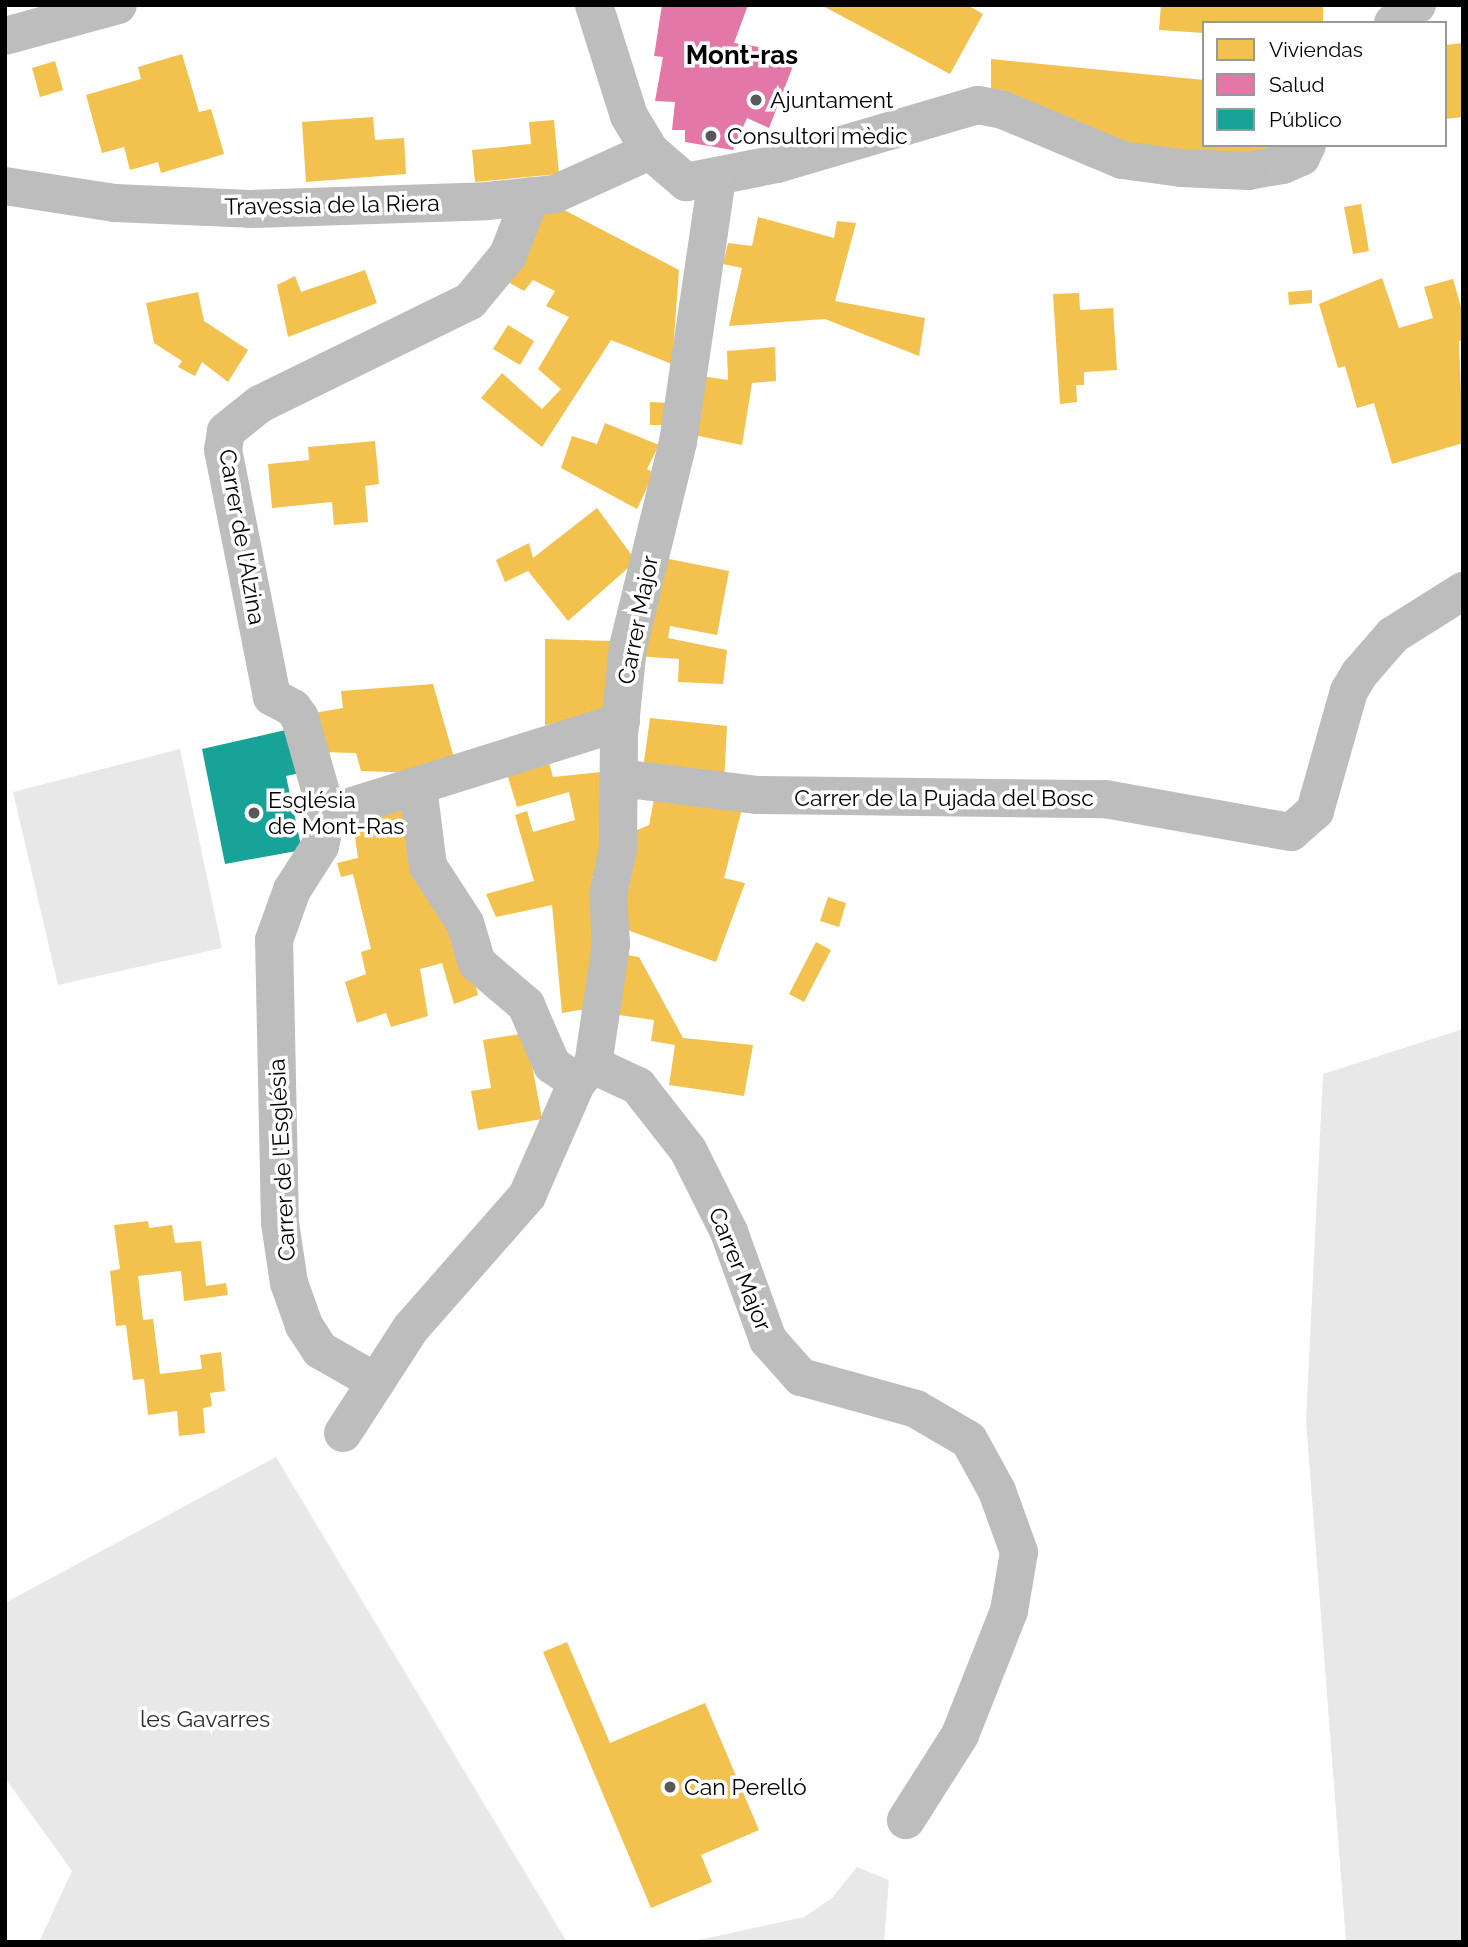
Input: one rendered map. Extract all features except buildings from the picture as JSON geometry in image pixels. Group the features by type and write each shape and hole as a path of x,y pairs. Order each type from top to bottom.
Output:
{"street":[{"path":"5,36 118,5"},
{"path":"594,5 629,116 650,150 686,182 717,178 978,105 1003,110 1122,160 1181,169 1248,171 1283,165 1301,157 1306,147"},
{"path":"1395,21 1417,5"},
{"name":"Travessia de la Riera","path":"5,186 115,203 250,209 531,196 555,194 650,150"},
{"name":"Carrer Major","path":"343,1433 411,1328 527,1196 585,1074 611,944 608,895 618,849 621,722 628,647 678,442 717,178"},
{"name":"Carrer de l'Alzina","path":"327,814 300,718 293,708 272,696 223,450 226,431 260,404 470,301 508,256 531,196"},
{"name":"Carrer de la Pujada del Bosc","path":"619,778 769,796 1105,799 1291,832 1315,811 1349,691 1360,673 1393,635 1463,591"},
{"path":"327,814 621,722"},
{"path":"418,786 428,866 465,923 477,963 526,1004 552,1065 585,1074"},
{"name":"Carrer de l'Església","path":"327,814 320,846 292,890 274,940 280,1223 289,1283 304,1325 320,1350 376,1382"},
{"name":"Carrer Major","path":"585,1074 638,1086 688,1150 729,1232 768,1340 801,1377 915,1409 969,1440 997,1491 1019,1552 1009,1611 960,1735 906,1820"}],"green space":[{"path":"180,749 222,948 58,985 13,792"},
{"path":"1463,1029 1463,1942 1346,1942 1306,1421 1323,1074"},
{"name":"les Gavarres","path":"276,1457 567,1942 39,1942 72,1871 5,1778 5,1603"},
{"path":"857,1867 889,1880 884,1942 690,1942 804,1917 832,1898"}],"place":[{"name":"Ajuntament","path":"756,100"},
{"name":"Consultori mèdic","path":"711,136"},
{"name":"Església de Mont-Ras","path":"254,813"},
{"name":"Can Perelló","path":"670,1787"}],"district":[{"name":"Mont-ras","path":"742,56"}]}
